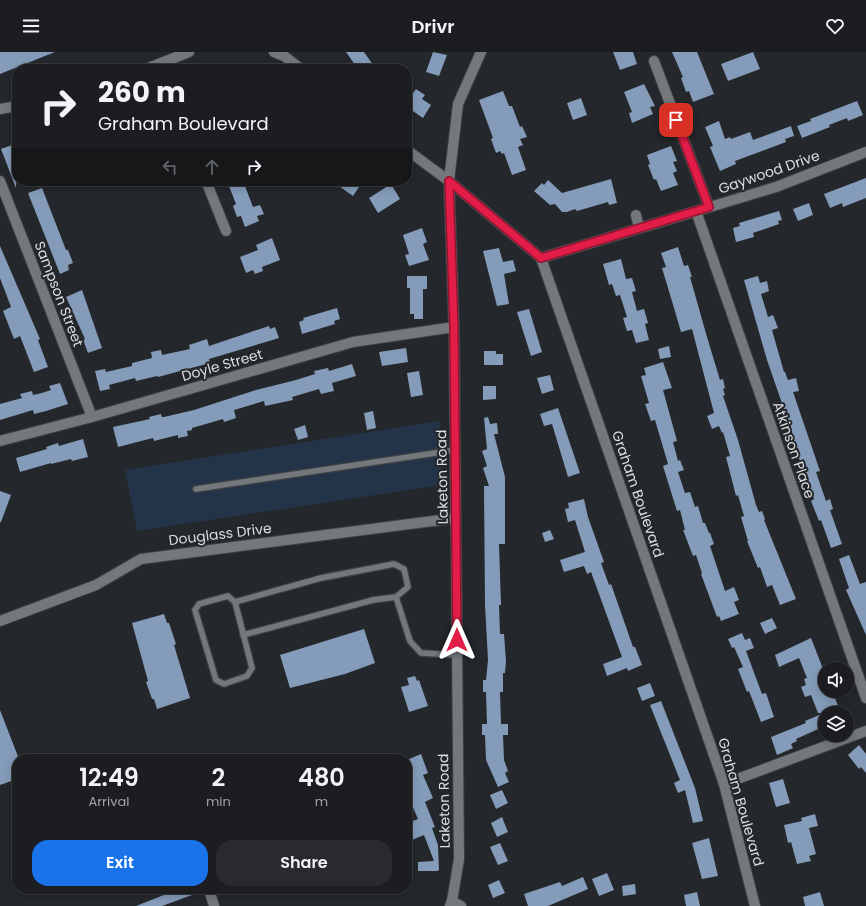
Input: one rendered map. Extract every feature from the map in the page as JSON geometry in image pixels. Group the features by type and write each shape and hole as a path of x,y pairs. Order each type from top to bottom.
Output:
{"street":[{"path":"164,64 189,52"},
{"path":"274,52 284,56 294,64"},
{"name":"Laketon Road","path":"454,904 459,859 454,327 449,181 458,104 481,52"},
{"path":"654,61 709,207"},
{"path":"0,109 12,107"},
{"name":"Gaywood Drive","path":"541,258 776,187 866,152"},
{"path":"412,154 449,181 541,258"},
{"name":"Sampson Street","path":"0,181 92,417"},
{"path":"208,186 226,231"},
{"name":"Atkinson Place","path":"696,211 866,698"},
{"path":"636,215 639,228"},
{"name":"Graham Boulevard","path":"541,258 724,784 755,906"},
{"name":"Doyle Street","path":"0,441 92,417 353,342 454,327"},
{"name":"Douglass Drive","path":"0,621 96,585 141,559 456,518"},
{"path":"724,784 866,731"},
{"path":"210,894 214,906"}],"lane":[{"path":"196,489 455,450"},
{"path":"235,602 321,578 394,564 404,569 408,587 396,596 373,600 243,635"},
{"path":"228,596 235,602 252,668 248,676 224,684 216,680 195,610 199,604 228,596"},
{"path":"396,596 410,641 420,653 457,655"}],"shaded area":[{"path":"440,421 442,485 137,531 125,470"}],"building":[{"path":"0,52 55,52 25,64 12,64 12,69 0,74"},
{"path":"346,52 364,52 372,64 354,64"},
{"path":"433,52 447,55 439,76 426,72"},
{"path":"613,52 633,52 637,64 620,70"},
{"path":"672,52 697,52 714,94 693,102 689,91 686,92 681,78 683,77"},
{"path":"753,52 760,69 728,81 721,64"},
{"path":"644,84 655,106 650,107 653,114 632,123 629,113 632,112 624,92"},
{"path":"416,89 425,95 422,99 431,105 423,118 412,110 412,95"},
{"path":"503,91 509,106 512,106 520,127 522,126 527,137 520,139 523,145 518,147 526,170 512,175 504,153 502,154 500,151 496,153 491,139 493,138 479,100"},
{"path":"581,98 587,115 573,120 567,103"},
{"path":"857,101 863,115 848,121 847,118 829,125 830,127 802,138 797,126 811,121 810,119"},
{"path":"719,121 725,139 730,137 731,139 750,132 753,140 791,126 794,136 785,139 786,142 735,161 736,164 720,171 710,147 713,146 705,127"},
{"path":"12,145 12,178 1,149"},
{"path":"671,146 677,161 673,162 677,171 673,173 678,185 661,191 656,179 654,180 648,165 650,164 647,155"},
{"path":"866,178 866,198 843,207 842,203 830,208 824,194"},
{"path":"611,179 617,203 609,205 608,202 577,211 575,209 562,212 555,204 550,205 534,191 542,183 544,185 548,180 562,193"},
{"path":"229,186 245,186 253,207 260,205 264,214 257,216 259,221 245,227 241,216 237,217 233,206 236,204"},
{"path":"339,186 360,186 353,196"},
{"path":"388,186 392,186 400,199 378,213 369,198"},
{"path":"42,188 66,250 68,250 73,263 68,265 69,270 60,274 28,193"},
{"path":"809,203 813,215 798,221 793,209"},
{"path":"779,211 782,220 778,221 779,224 753,233 754,237 736,242 733,228 740,226 739,223"},
{"path":"422,228 427,242 423,244 429,260 409,266 405,255 409,254 403,235"},
{"path":"272,238 280,260 262,267 263,271 255,274 253,270 246,273 240,257 258,250 256,245"},
{"path":"0,246 40,339 38,340 48,367 34,372 20,336 14,339 3,311 11,307 0,278"},
{"path":"678,247 684,266 688,265 692,277 690,277 720,380 723,379 725,388 723,389 725,395 723,396 738,440 756,505 759,512 762,511 764,520 796,599 780,605 772,585 767,587 760,567 758,568 747,541 741,517 744,516 738,495 736,496 726,457 730,456 723,432 722,433 719,426 712,429 707,416 714,413 692,329 681,332 662,268 666,267 661,253"},
{"path":"499,248 503,262 513,260 516,271 504,274 509,304 497,306 483,251"},
{"path":"621,259 626,279 632,278 636,291 632,292 637,311 644,309 648,323 645,324 649,340 636,343 632,330 627,331 623,318 627,317 620,295 616,296 612,284 609,285 603,264"},
{"path":"407,276 427,276 427,289 423,289 423,319 414,319 414,314 410,314 410,288 407,288"},
{"path":"758,276 760,283 767,281 769,291 761,294 768,317 773,315 778,328 772,330 784,372 788,380 796,378 799,391 793,392 820,471 816,472 826,501 830,499 833,509 830,510 842,544 831,548 821,520 819,521 811,501 814,499 792,439 794,438 767,360 744,280"},
{"path":"82,290 102,348 88,353 83,340 85,339 66,297"},
{"path":"337,308 340,319 334,321 335,324 302,334 299,322 304,320 303,318"},
{"path":"529,309 542,352 531,356 517,312"},
{"path":"269,326 270,329 275,327 279,338 209,359 210,363 158,377 136,381 135,378 109,385 110,389 100,391 95,371 105,369 106,372 132,366 132,363 152,358 151,352 161,350 162,355 190,349 189,345 207,339 209,346"},
{"path":"669,346 671,357 660,359 658,349"},
{"path":"406,348 408,362 382,366 379,352"},
{"path":"484,351 496,351 496,354 503,354 503,365 484,365"},
{"path":"663,362 672,388 663,390 677,441 673,442 678,461 680,460 684,470 678,472 685,493 690,492 695,507 698,506 703,523 705,523 710,533 714,544 710,546 725,591 734,587 739,600 734,602 739,614 721,621 719,616 717,617 701,574 702,573 696,555 693,556 683,530 685,530 680,510 677,511 663,466 668,464 655,420 651,421 645,404 649,403 641,376 646,375 644,368"},
{"path":"352,364 356,376 332,383 334,391 321,394 319,389 292,397 293,400 265,406 264,401 234,410 236,418 224,422 223,419 192,428 192,430 187,431 188,436 178,438 178,435 154,441 153,438 118,447 113,427 150,419 149,417 161,414 162,417 164,417 194,410 256,390 315,374 314,371 328,368 329,371"},
{"path":"419,371 423,395 411,397 407,373"},
{"path":"550,375 554,390 542,394 537,378"},
{"path":"60,383 68,404 34,414 33,410 0,420 0,404 22,398 20,394 32,391 33,395 51,390 49,386"},
{"path":"483,386 496,386 496,399 483,400"},
{"path":"558,408 580,473 568,477 552,424 544,426 540,414"},
{"path":"373,411 376,428 367,430 364,413"},
{"path":"488,417 490,424 497,423 498,434 494,434 505,477 505,544 499,544 501,605 499,605 500,634 504,634 506,661 505,673 503,673 503,692 500,692 501,724 508,724 508,735 503,735 504,760 508,771 505,773 509,782 498,787 486,760 485,735 482,735 482,724 487,724 486,692 483,692 483,680 486,680 488,660 485,605 484,486 489,486 483,468 487,466 482,451 487,449 484,418"},
{"path":"305,425 308,437 298,440 294,429"},
{"path":"83,439 88,457 72,461 71,459 51,463 20,472 16,458 47,449 46,447 58,443 59,446"},
{"path":"0,491 11,495 1,522 0,522"},
{"path":"584,499 588,517 604,562 601,563 609,585 611,584 633,647 635,647 642,665 628,671 627,668 607,676 603,664 622,657 591,572 587,574 584,566 564,572 560,560 585,552 575,520 568,522 565,509 569,508 568,503"},
{"path":"550,530 554,539 545,542 542,533"},
{"path":"849,555 860,584 866,582 866,635 846,590 849,588 839,559"},
{"path":"164,614 167,623 169,623 176,644 174,645 190,698 157,709 146,682 148,681 132,623"},
{"path":"772,618 777,628 765,634 760,623"},
{"path":"364,629 375,663 345,674 290,688 280,655"},
{"path":"742,633 745,640 750,638 754,648 746,651 762,694 766,693 774,717 761,722 749,691 747,692 738,669 743,667 734,647 732,648 728,639"},
{"path":"811,638 820,662 818,662 818,698 835,698 838,706 818,706 818,713 811,695 805,697 801,687 806,685 804,679 807,678 799,658 779,667 775,655"},
{"path":"415,676 417,681 419,680 428,706 409,712 401,687 409,685 407,678"},
{"path":"650,683 655,696 642,701 637,688"},
{"path":"661,701 695,788 703,821 693,823 685,790 678,793 674,783 680,780 650,705"},
{"path":"0,710 17,754 12,754 12,781 0,785"},
{"path":"818,716 818,729 796,739 797,741 791,744 793,748 777,755 771,737 806,723 805,721"},
{"path":"859,745 866,754 866,773 861,767 859,769 848,755"},
{"path":"421,754 428,773 423,775 433,798 425,802 435,827 432,828 438,845 439,870 437,871 418,871 418,862 434,861 424,835 412,840 412,821 418,819 412,805 412,758"},
{"path":"783,779 790,803 776,807 769,783"},
{"path":"502,790 508,803 496,809 490,795"},
{"path":"815,814 818,826 809,828 816,854 809,856 811,861 797,864 791,842 788,843 784,825 802,821 801,818"},
{"path":"502,817 508,832 497,837 491,823"},
{"path":"709,838 718,876 702,879 692,843"},
{"path":"500,843 508,861 498,865 490,847"},
{"path":"607,873 614,890 599,896 592,879"},
{"path":"583,877 588,889 548,906 528,906 524,894 560,882 562,886"},
{"path":"499,880 505,893 493,898 488,885"},
{"path":"635,884 636,894 623,896 622,886"},
{"path":"697,892 700,906 686,906 684,895"},
{"path":"820,892 824,906 805,906 803,897"},
{"path":"166,894 195,894 162,906 136,906"}],"route":[{"path":"457,640 454,327 449,181 541,258 709,207 676,120"}]}
